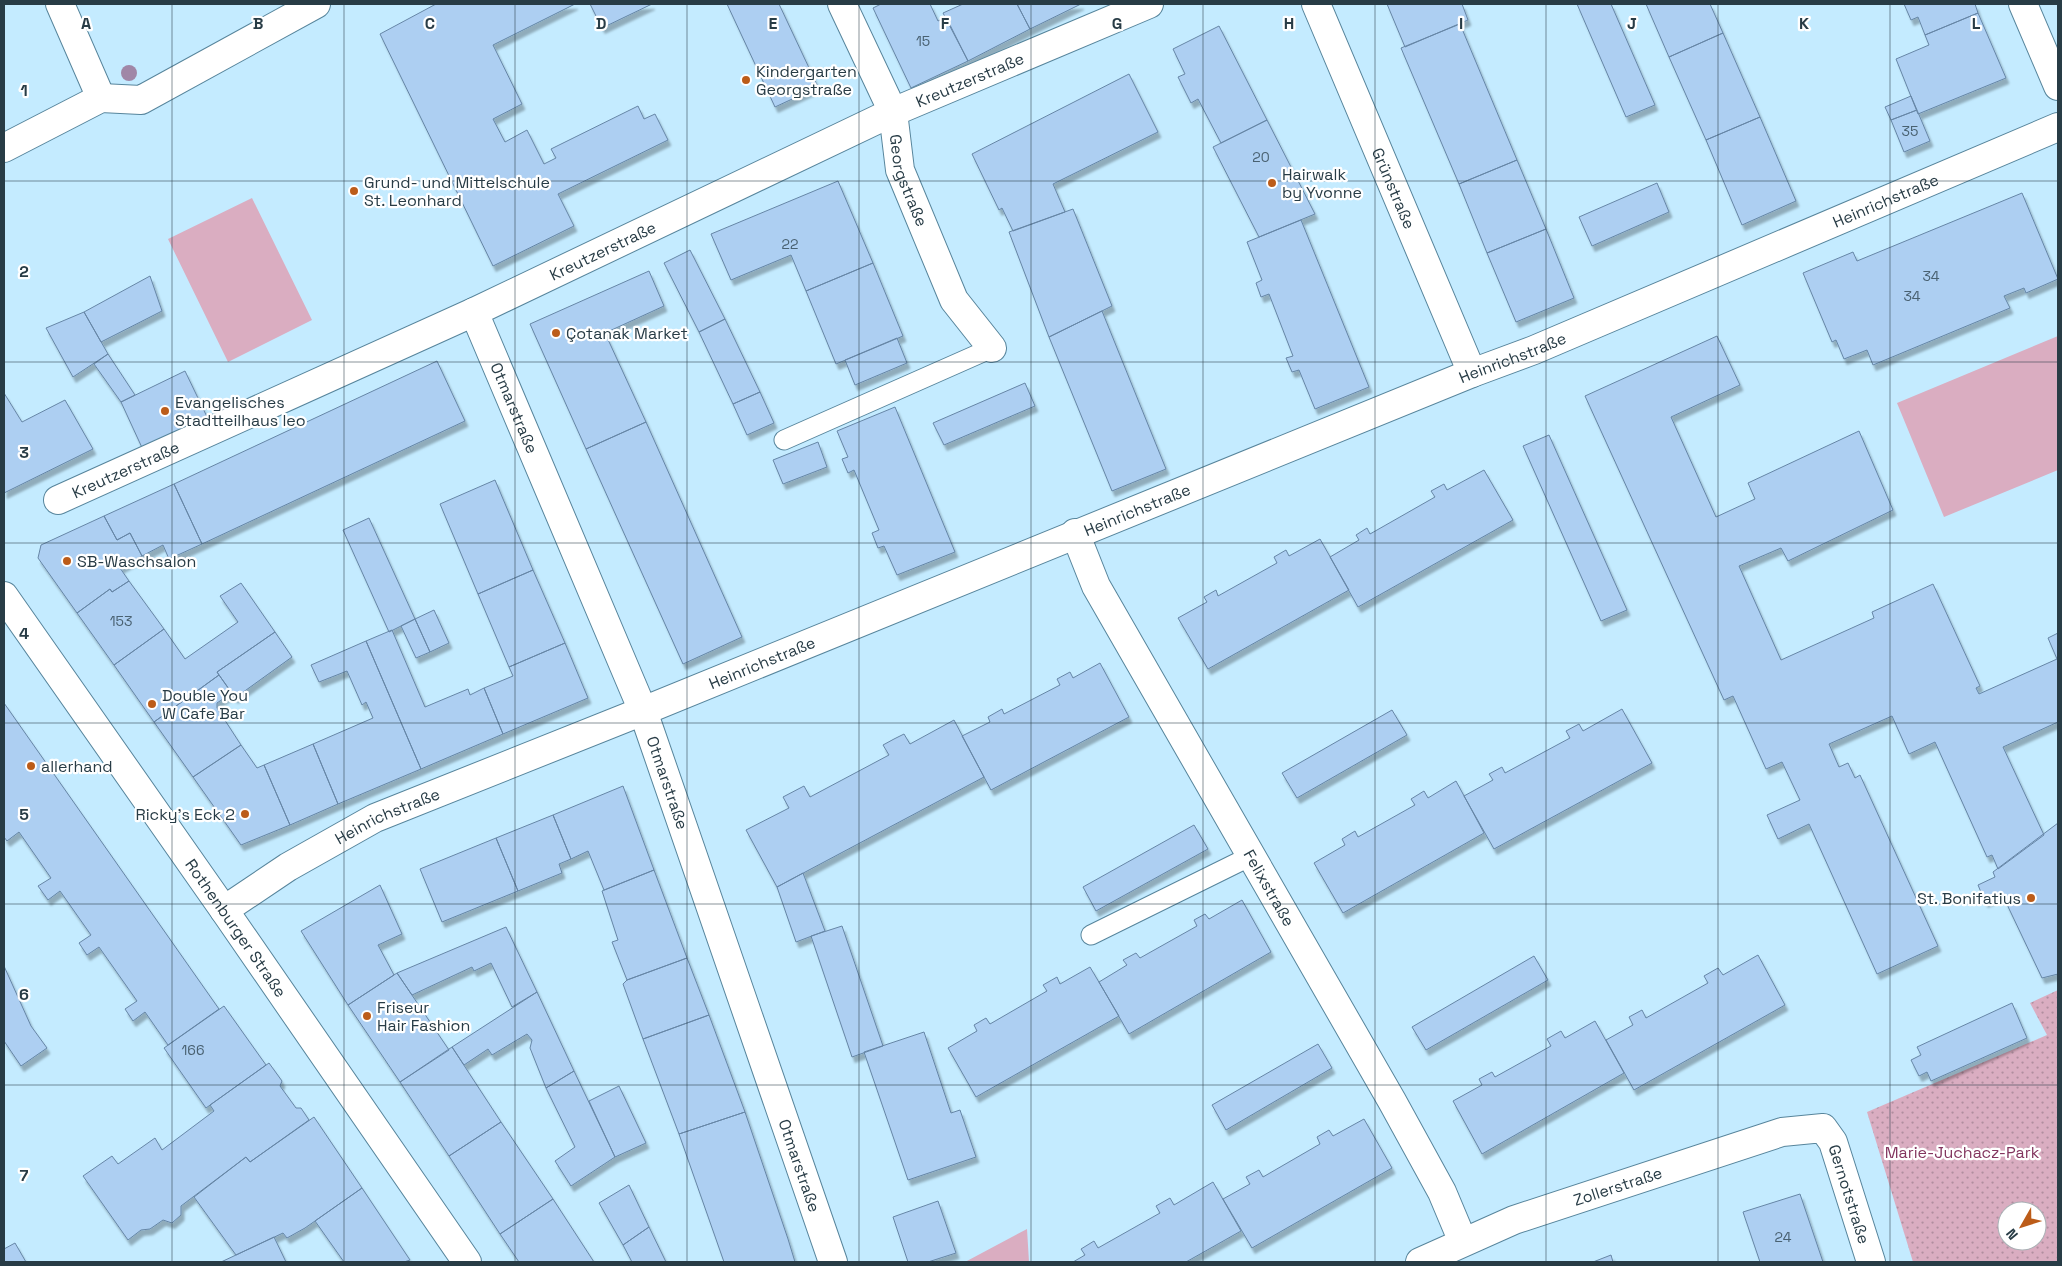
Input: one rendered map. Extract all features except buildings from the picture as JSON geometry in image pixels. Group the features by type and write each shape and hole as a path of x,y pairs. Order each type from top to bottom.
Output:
{"street":[{"path":"60,4 101,98"},
{"path":"4,148 101,98 141,100 316,4"},
{"name":"Georgstraße","path":"842,4 893,112 900,170 954,300 992,348"},
{"name":"Kreutzerstraße","path":"58,500 474,312 893,112 1149,4"},
{"name":"Grünstraße","path":"1316,4 1472,372"},
{"path":"2023,4 2058,86"},
{"name":"Heinrichstraße","path":"224,910 288,867 375,818 643,711 1472,372 1534,350 2058,127"},
{"name":"Otmarstraße","path":"474,312 643,711 833,1262"},
{"name":"Felixstraße","path":"1076,533 1096,586 1392,1101 1442,1192 1463,1242"},
{"name":"Rothenburger Straße","path":"4,596 467,1262"},
{"name":"Zollerstraße","path":"1420,1262 1514,1220 1782,1132 1822,1128"},
{"name":"Gernotstraße","path":"1822,1128 1833,1142 1871,1262"}],"lane":[{"path":"784,440 992,348"},
{"path":"1091,935 1251,856"}],"green space":[{"path":"252,198 312,320 228,362 168,239"},
{"path":"2058,336 2058,470 1944,517 1897,403"},
{"name":"Marie-Juchacz-Park","path":"2058,990 2058,1262 1913,1262 1867,1112 2047,1035 2030,1003"},
{"path":"1027,1229 1029,1262 965,1262"}],"place":[{"name":"Kindergarten Georgstraße","path":"746,80"},
{"name":"Hairwalk by Yvonne","path":"1272,183"},
{"name":"Grund- und Mittelschule St. Leonhard","path":"354,191"},
{"name":"Çotanak Market","path":"556,333"},
{"name":"Evangelisches Stadtteilhaus leo","path":"165,411"},
{"name":"SB-Waschsalon","path":"67,561"},
{"name":"Double You W Cafe Bar","path":"152,704"},
{"name":"allerhand","path":"31,766"},
{"name":"Ricky's Eck 2","path":"245,814"},
{"name":"St. Bonifatius","path":"2031,898"},
{"name":"Friseur Hair Fashion","path":"367,1016"}]}
